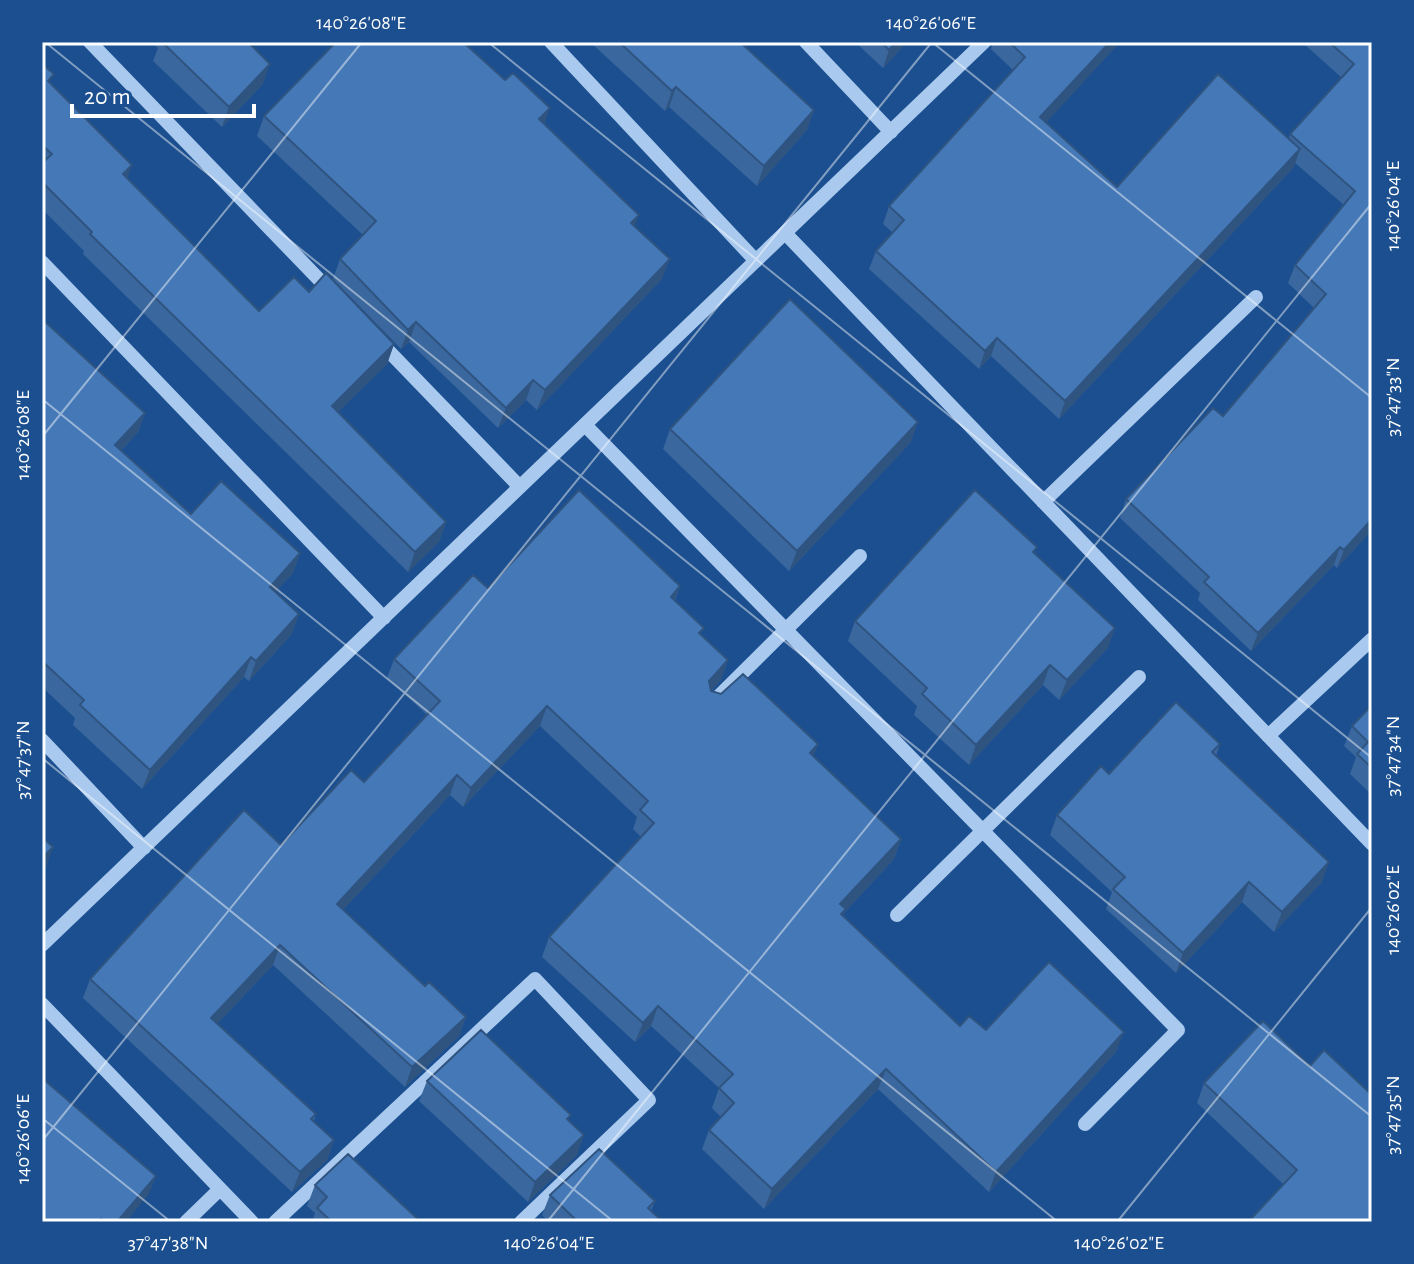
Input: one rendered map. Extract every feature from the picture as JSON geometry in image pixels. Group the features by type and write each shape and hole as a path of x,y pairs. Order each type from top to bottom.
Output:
{"street":[{"path":"90,42 344,304"},
{"path":"551,42 756,261"},
{"path":"806,42 891,132"},
{"path":"42,945 984,42"},
{"path":"785,233 1372,844"},
{"path":"42,262 384,618"},
{"path":"1043,502 1256,297"},
{"path":"366,327 520,487"},
{"path":"585,425 1178,1030 1085,1124"},
{"path":"711,704 860,556"},
{"path":"1268,736 1372,639"},
{"path":"897,915 1139,677"},
{"path":"42,740 144,848"},
{"path":"275,1222 535,979 649,1100 521,1222"},
{"path":"42,1004 252,1222"},
{"path":"186,1222 220,1189"}],"building":[{"path":"162,42 248,42 270,64 229,107"},
{"path":"336,42 463,42 505,80 513,73 550,108 539,119 639,215 631,223 670,259 545,390 533,380 506,408 416,322 408,330 340,259 376,221 264,116"},
{"path":"619,42 740,42 814,110 764,166 676,87 672,91"},
{"path":"881,42 896,42 889,50"},
{"path":"1009,42 1110,42 1040,117 1117,187 1218,74 1300,149 1065,401 997,338 985,351 876,251 904,220 889,206 1025,57"},
{"path":"1329,42 1372,42 1372,519 1344,550 1340,547 1258,633 1204,582 1209,577 1126,499 1213,408 1223,416 1326,294 1295,265 1355,191 1290,134 1354,64"},
{"path":"42,64 54,74 48,81 132,165 123,174 259,311 294,277 309,292 326,273 394,344 332,406 446,522 415,552 90,234 92,232 42,182 42,163 52,154 42,145"},
{"path":"790,299 918,422 797,551 670,429"},
{"path":"42,319 145,413 115,445 191,514 221,481 300,553 270,587 299,614 256,661 251,657 150,770 80,705 84,700 42,661"},
{"path":"579,490 680,586 671,597 704,628 699,633 728,660 709,681 711,691 721,694 743,674 818,744 810,753 901,839 840,904 846,909 841,914 960,1026 969,1016 986,1030 1049,962 1124,1032 996,1172 886,1069 772,1189 709,1130 734,1103 719,1088 733,1074 658,1006 643,1023 549,937 654,823 640,810 648,801 547,706 471,788 457,775 337,904 425,986 429,982 466,1017 412,1067 280,945 211,1018 316,1114 311,1119 334,1140 300,1172 90,979 244,810 281,845 351,770 364,782 440,701 394,659 473,575 488,588"},
{"path":"975,490 1037,547 1033,552 1115,628 1067,680 1050,665 976,745 922,694 927,688 855,621"},
{"path":"1176,702 1220,744 1212,752 1329,862 1282,912 1249,882 1183,953 1113,889 1125,877 1057,815 1101,766 1109,774"},
{"path":"1372,705 1372,768 1357,754 1368,742 1352,726"},
{"path":"42,837 53,847 42,858"},
{"path":"1263,1021 1310,1066 1324,1050 1372,1095 1372,1222 1248,1222 1297,1170 1204,1083"},
{"path":"481,1030 571,1115 567,1119 584,1135 535,1182 427,1081"},
{"path":"42,1078 156,1176 117,1222 101,1219 99,1222 42,1222"},
{"path":"599,1149 655,1201 648,1208 663,1222 578,1222 550,1195"},
{"path":"348,1154 421,1222 332,1222 317,1208 327,1197 315,1185"}]}
